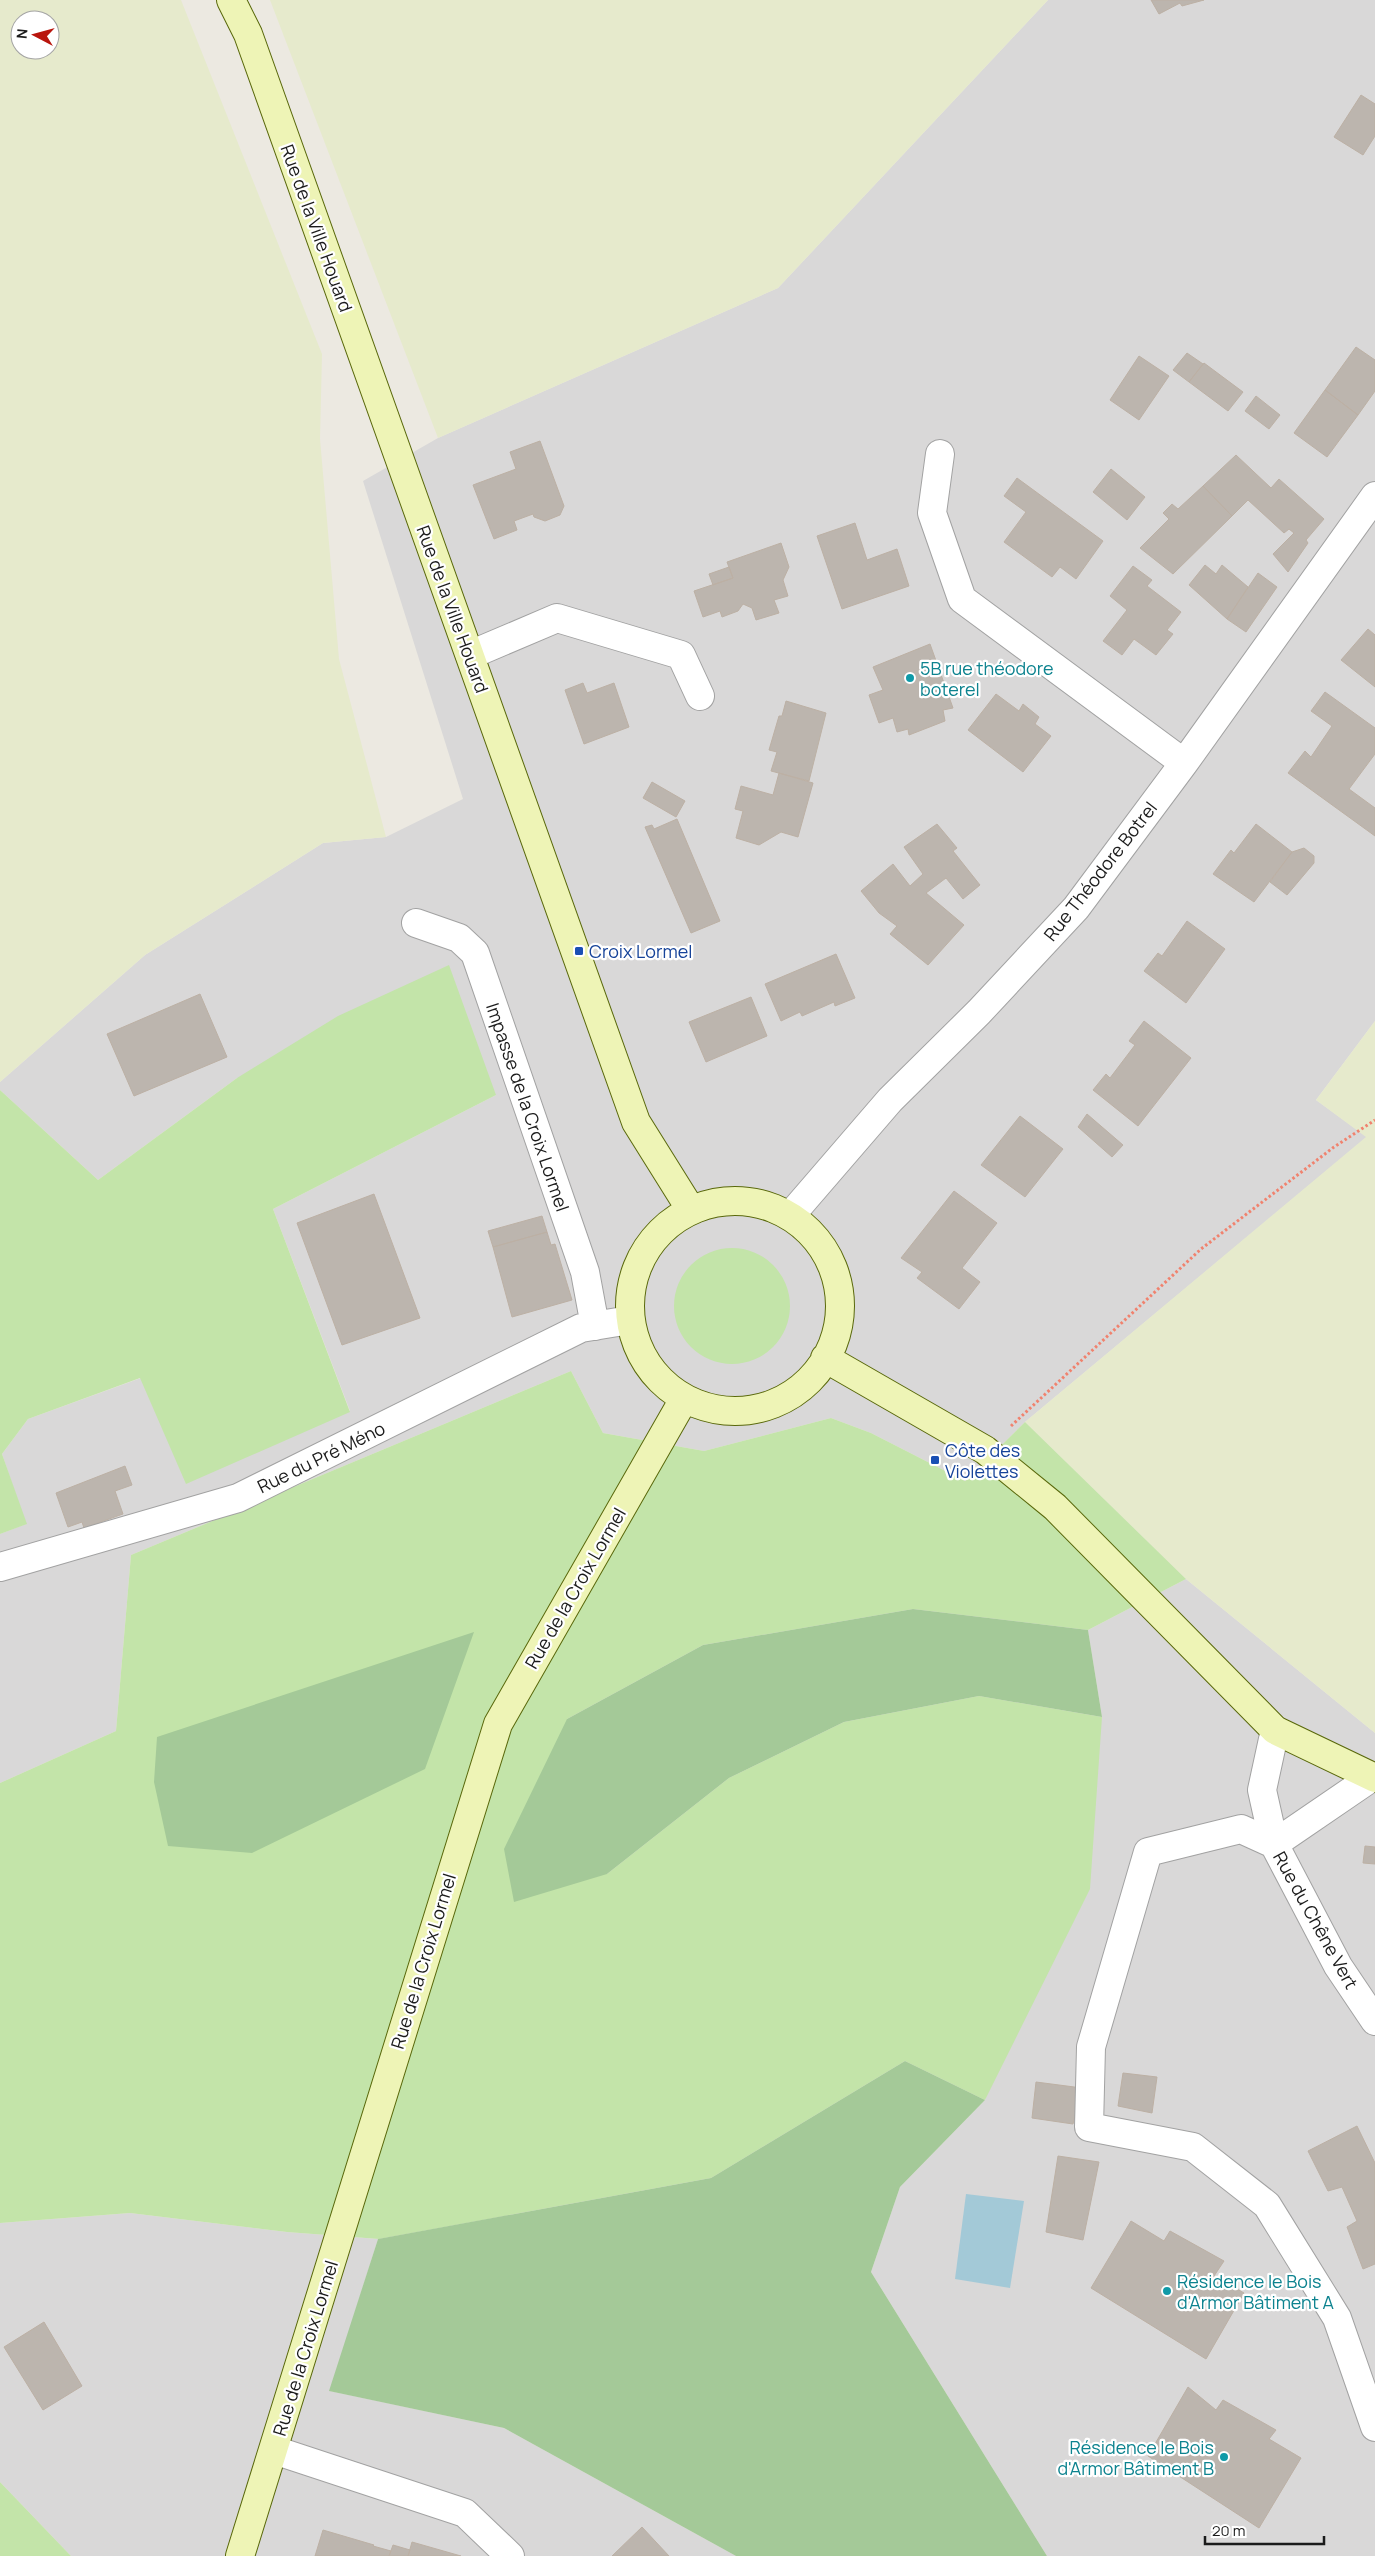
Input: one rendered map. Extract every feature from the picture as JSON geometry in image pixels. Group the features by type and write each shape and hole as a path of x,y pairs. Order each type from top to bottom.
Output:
{"street":[{"name":"Rue de la Ville Houard","path":"231,0 248,34 636,1122 691,1210"},
{"path":"940,454 932,513 962,599 1184,763"},
{"name":"Rue Théodore Botrel","path":"790,1216 890,1100 979,1012 1076,908 1184,763 1375,496"},
{"path":"470,656 557,618 681,655 700,696"},
{"name":"Impasse de la Croix Lormel","path":"416,922 459,938 475,953 586,1272 595,1326"},
{"path":"724,1201 758,1203 790,1216 816,1238 833,1267 840,1300 837,1334 823,1365 800,1390 774,1404 745,1412 715,1410 684,1399 658,1379 639,1352 630,1320 630,1291 641,1258 662,1230 691,1210 724,1201"},
{"name":"Rue du Pré Méno","path":"0,1566 238,1498 581,1328 630,1320"},
{"path":"826,1358 985,1450 1056,1507 1275,1730 1374,1778"},
{"name":"Rue de la Croix Lormel","path":"240,2556 449,1874 498,1724 684,1399"},
{"name":"Rue du Chêne Vert","path":"1275,1730 1262,1790 1274,1844 1338,1966 1375,2020"},
{"name":"Rue du Chêne Vert","path":"1274,1844 1374,1778"},
{"path":"1274,1844 1241,1829 1148,1852 1091,2047 1089,2127 1193,2147 1267,2205 1337,2318 1375,2427"},
{"path":"274,2450 465,2513 510,2556"}],"path":[{"path":"985,1450 1200,1249 1334,1147 1375,1120"}],"shaded area":[{"path":"1048,0 1375,0 1375,1021 1316,1100 1367,1137 1025,1422 965,1481 871,1433 831,1418 704,1451 603,1433 571,1371 131,1555 116,1731 0,1783 0,1534 26,1524 2,1454 28,1419 141,1378 350,1411 273,1209 496,1095 237,1078 98,1180 0,1090 0,1082 145,955 323,843 386,837 463,799 363,481 438,438 778,288"},
{"path":"1186,1579 1375,1733 1375,2556 1047,2556 871,2272 900,2187 985,2100 1102,1717 1088,1630"},
{"path":"130,2213 287,2232 378,2239 330,2391 504,2428 736,2556 71,2556 0,2482 0,2223"}],"green space":[{"path":"0,0 181,0 322,354 320,439 339,659 386,837 323,843 145,955 0,1082"},
{"path":"270,0 1048,0 778,288 438,438"},
{"path":"449,965 496,1095 273,1209 350,1412 186,1484 140,1378 28,1419 2,1454 27,1524 0,1534 0,1090 98,1180 237,1078 338,1016"},
{"path":"1375,1021 1375,1733 1186,1579 1025,1422 1366,1137 1316,1100"},
{"path":"732,1248 754,1253 773,1265 785,1284 790,1306 785,1328 773,1347 754,1359 732,1364 710,1359 691,1347 679,1328 674,1306 679,1284 691,1265 710,1253"},
{"path":"571,1371 603,1433 704,1451 831,1418 871,1433 965,1481 1025,1422 1186,1579 1088,1630 913,1609 703,1645 567,1719 607,1874 729,1778 844,1722 979,1696 1102,1717 1090,1889 985,2100 905,2061 711,2178 379,2239 287,2232 130,2213 0,2223 0,1783 116,1731 131,1555"},
{"path":"913,1609 1088,1630 1102,1717 979,1696 844,1722 729,1778 607,1874 514,1902 504,1849 567,1719 703,1645"},
{"path":"474,1632 425,1769 252,1853 168,1846 154,1782 157,1737"},
{"path":"905,2061 985,2100 900,2187 871,2272 1047,2556 736,2556 504,2428 329,2391 378,2239 711,2178"},
{"path":"0,2482 71,2556 0,2556"}],"water":[{"path":"966,2194 1024,2201 1010,2288 955,2279"}],"building":[{"path":"1151,0 1204,0 1182,6 1180,3 1159,14"},
{"path":"1361,95 1375,104 1375,136 1363,155 1334,137"},
{"path":"1356,347 1375,360 1375,391 1358,415 1325,390"},
{"path":"1187,353 1203,364 1189,382 1173,370"},
{"path":"1139,356 1169,376 1139,420 1110,400"},
{"path":"1204,363 1243,392 1228,411 1189,382"},
{"path":"1325,390 1358,415 1327,457 1294,433"},
{"path":"1256,396 1280,415 1269,429 1245,411"},
{"path":"540,441 564,506 560,515 545,521 534,517 533,514 514,521 517,530 494,539 473,485 516,469 510,452"},
{"path":"1236,455 1271,488 1279,479 1324,519 1306,540 1308,543 1288,572 1273,554 1294,533 1289,529 1284,533 1248,500 1232,516 1203,486"},
{"path":"1111,469 1145,497 1127,520 1093,492"},
{"path":"1017,478 1103,541 1076,579 1060,567 1052,577 1004,542 1026,512 1004,496"},
{"path":"1203,486 1232,516 1173,574 1140,548 1169,519 1163,513 1172,504 1178,509"},
{"path":"855,523 867,560 897,549 909,586 842,609 817,536"},
{"path":"781,543 789,567 783,580 788,596 774,600 779,613 756,620 752,608 743,604 738,611 722,617 720,611 703,617 694,591 733,578 727,562"},
{"path":"1205,565 1216,574 1222,565 1248,587 1227,619 1189,585"},
{"path":"1133,566 1152,580 1147,586 1181,612 1167,630 1173,634 1156,655 1134,639 1122,655 1103,641 1127,610 1110,596"},
{"path":"729,567 733,578 713,585 709,574"},
{"path":"1258,573 1277,587 1246,632 1227,619"},
{"path":"1368,629 1375,635 1375,687 1341,660"},
{"name":"5B rue théodore boterel","path":"930,644 953,708 943,710 945,721 909,735 908,729 897,732 893,718 879,723 869,695 883,690 873,667"},
{"path":"583,683 587,693 614,683 629,727 584,744 565,690"},
{"path":"1325,692 1375,728 1375,754 1349,789 1375,808 1375,836 1288,773 1305,751 1311,757 1332,726 1311,711"},
{"path":"996,694 1019,711 1023,704 1039,717 1035,724 1051,736 1023,772 968,730"},
{"path":"786,701 826,713 809,781 771,771 777,752 769,750 779,716 782,716"},
{"path":"779,773 813,783 798,837 781,832 759,845 736,838 743,811 735,809 741,786 773,795"},
{"path":"652,782 685,801 676,817 643,798"},
{"path":"677,819 720,921 691,933 645,827 652,825 654,829"},
{"path":"937,824 957,848 953,851 980,885 963,899 946,878 926,893 964,925 928,965 890,934 897,926 879,913 861,891 893,864 910,886 923,874 904,847"},
{"path":"1256,824 1292,852 1254,902 1213,874 1231,850 1234,853"},
{"path":"1304,848 1314,856 1314,863 1287,895 1270,882 1292,852"},
{"path":"1187,921 1225,949 1186,1003 1144,971 1158,953 1162,956"},
{"path":"836,954 855,998 835,1006 834,1002 802,1016 800,1012 781,1021 765,984"},
{"path":"200,994 227,1057 134,1096 107,1034"},
{"path":"751,997 767,1036 706,1062 689,1022"},
{"path":"1144,1021 1191,1058 1138,1126 1093,1090 1106,1074 1110,1078 1135,1045 1129,1041"},
{"path":"1087,1114 1123,1145 1112,1157 1078,1127"},
{"path":"1020,1116 1063,1149 1025,1197 981,1165"},
{"path":"954,1191 997,1223 962,1268 980,1282 959,1309 917,1278 922,1272 901,1258"},
{"path":"374,1194 420,1318 342,1345 297,1223"},
{"path":"542,1216 547,1232 493,1247 488,1231"},
{"path":"547,1232 551,1245 555,1244 572,1300 512,1317 493,1247"},
{"path":"125,1466 132,1485 115,1491 123,1514 84,1528 82,1522 68,1527 56,1493"},
{"path":"1365,1846 1375,1847 1375,1864 1363,1863"},
{"path":"1123,2073 1157,2077 1152,2113 1118,2106"},
{"path":"1036,2082 1082,2088 1073,2124 1032,2118"},
{"path":"1357,2126 1375,2163 1375,2264 1363,2269 1347,2227 1357,2221 1342,2187 1328,2191 1308,2151"},
{"path":"1058,2156 1099,2162 1083,2240 1046,2232"},
{"name":"Résidence le Bois d'Armor Bâtiment A","path":"1131,2221 1164,2241 1170,2231 1224,2261 1214,2276 1244,2293 1206,2359 1091,2288"},
{"path":"44,2322 82,2386 43,2410 4,2347"},
{"name":"Résidence le Bois d'Armor Bâtiment B","path":"1188,2387 1216,2410 1223,2400 1276,2430 1269,2439 1301,2458 1259,2528 1148,2456"},
{"path":"642,2527 669,2556 612,2556"},
{"path":"323,2530 391,2551 389,2556 315,2556"},
{"path":"412,2542 461,2556 408,2556"},
{"path":"393,2545 410,2550 408,2556 389,2556"}],"place":[{"name":"5B rue théodore boterel","path":"910,678"},
{"name":"Croix Lormel","path":"579,951"},
{"name":"Côte des Violettes","path":"935,1460"},
{"name":"Résidence le Bois d'Armor Bâtiment A","path":"1167,2291"},
{"name":"Résidence le Bois d'Armor Bâtiment B","path":"1224,2457"}]}
